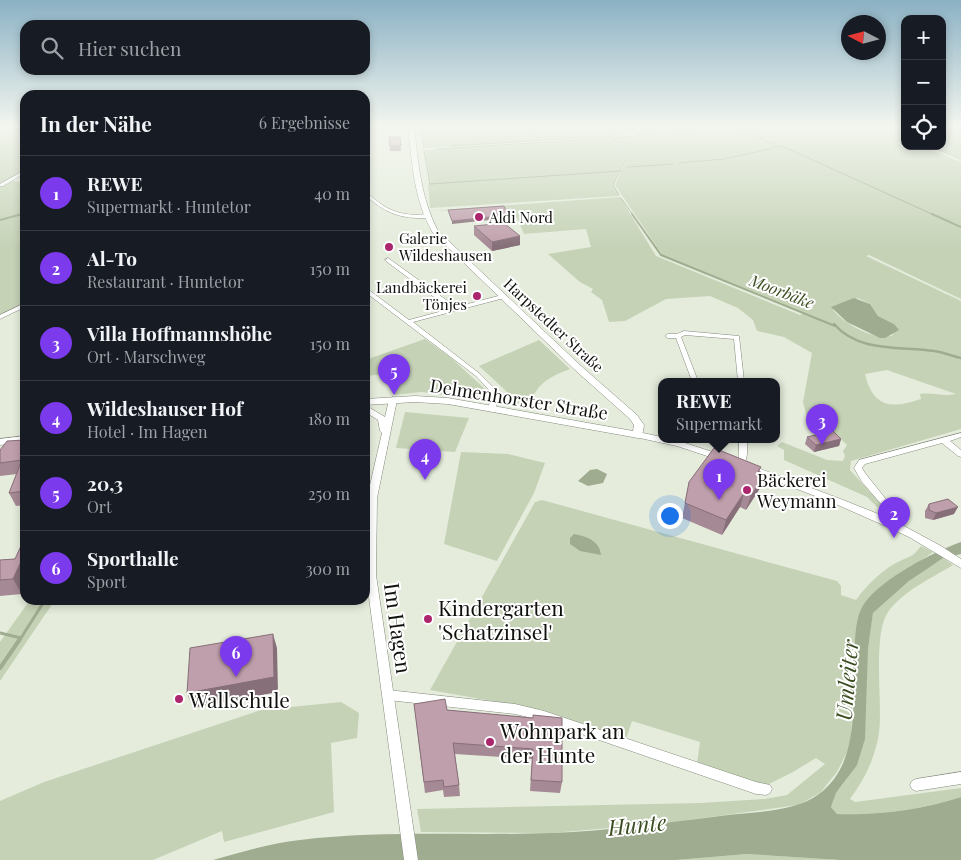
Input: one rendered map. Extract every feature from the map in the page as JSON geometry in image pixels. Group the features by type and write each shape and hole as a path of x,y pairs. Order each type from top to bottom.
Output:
{"main road":[{"name":"Harpstedter Straße","path":"417,166 421,194 427,216 440,238 584,374 634,417 639,425 638,435"},
{"name":"Delmenhorster Straße","path":"370,402 431,400 493,408 638,435"},
{"path":"5,441 20,440"}],"street":[{"path":"1,185 20,174"},
{"path":"370,197 382,207 399,216 427,216"},
{"path":"388,260 454,309"},
{"path":"370,293 478,375 494,391 493,408"},
{"path":"407,322 502,297"},
{"path":"0,317 20,307"},
{"path":"668,336 690,333 737,338 741,378"},
{"path":"678,336 694,378"},
{"name":"Im Hagen","path":"393,400 370,516 373,589 411,860"},
{"path":"370,411 382,419 385,433"},
{"path":"638,435 658,440"},
{"path":"891,524 893,513 888,504 861,475 858,468 862,462 961,435"},
{"path":"944,440 961,454"},
{"path":"0,453 5,441"},
{"path":"670,443 706,452 891,524 928,543 960,563"},
{"path":"740,465 744,456 743,443"},
{"path":"388,695 515,709 756,788 766,789"},
{"path":"916,785 961,778"}],"shaded area":[{"path":"0,166 20,166 20,173 0,184"},
{"path":"428,166 621,166 612,185 619,196 430,208 428,184 431,183"},
{"path":"623,166 961,166 961,299 869,255 866,256 961,301 961,429 851,461 850,470 882,505 877,507 867,497 784,460 784,450 777,446 782,442 827,460 843,461 845,456 843,451 847,445 828,427 819,426 806,414 803,402 812,353 784,337 757,331 753,320 738,308 710,296 666,299 625,321 609,322 602,300 591,292 593,289 580,282 548,254 591,247 586,229 524,234 517,218 509,218 503,208 429,211 620,197 656,256 800,315 804,313 663,256 615,185","holes":["858,298 870,304 878,316 894,324 893,335 886,337 869,334 845,321 833,310","887,370 956,394 920,394 921,399 911,402 901,404 885,403 873,394 865,374"]},
{"path":"10,181 20,182 20,305 0,314 0,187"},
{"path":"854,298 870,304 878,316 894,324 899,330 885,338 880,338 847,322 831,307"},
{"path":"425,339 450,357 484,388 484,398 421,392 395,395 395,373 370,376 370,358"},
{"path":"539,340 570,369 544,382 536,392 529,407 517,404 479,366"},
{"path":"405,412 469,418 455,452 396,448"},
{"path":"461,452 508,454 545,463 534,493 497,561 444,544"},
{"path":"597,469 607,474 603,483 588,486 578,481 590,470"},
{"path":"542,500 837,581 841,586 841,595 856,600 870,583 882,573 894,564 912,555 921,546 933,552 872,595 853,686 851,744 837,772 820,793 798,805 666,823 552,833 421,832 417,809 701,803 765,799 787,795 825,764 816,758 765,786 697,763 700,742 632,721 626,739 542,710 430,690 535,502"},
{"path":"574,534 592,540 598,546 601,555 580,551 570,544 570,538"},
{"path":"961,542 961,554 943,558 909,581 873,613 868,648 865,739 857,765 836,793 831,807 837,814 884,813 932,805 961,797 961,860 840,860 747,854 676,860 213,860 289,841 363,835 520,834 594,830 771,811 809,800 819,794 834,780 843,763 849,744 854,702 855,635 857,621 864,604 882,585 908,567 936,552"},
{"path":"943,558 953,565 918,586 894,604 883,623 879,653 879,733 869,768 850,799 855,802 961,788 961,797 900,811 837,814 831,807 836,793 847,779 873,613 909,581"},
{"path":"26,605 52,605 0,681 0,642"},
{"path":"341,702 359,713 357,738 331,743 334,812 224,842 222,831 153,860 0,860 0,801 44,782 261,710"},
{"path":"747,854 840,860 676,860"}],"building":[{"name":"Aldi Nord","path":"504,206 508,215 452,221 448,210"},
{"path":"504,223 520,236 492,242 474,226"},
{"path":"833,431 841,439 816,445 807,437"},
{"path":"20,440 20,460 0,463 0,450 7,441"},
{"path":"714,448 761,467 758,471 765,474 751,496 744,493 726,520 685,503 689,482"},
{"path":"20,465 20,492 9,493"},
{"path":"948,499 958,507 936,513 929,510 929,504"},
{"path":"20,548 20,564 13,579 0,580 0,560 15,559"},
{"path":"273,634 274,677 187,693 190,648"},
{"name":"Wohnpark an der Hunte","path":"445,699 447,710 533,718 533,715 562,718 562,782 531,780 533,749 453,743 459,785 444,787 443,780 424,782 414,704"}],"waterway":[{"path":"427,166 430,184 620,171"},
{"name":"Moorbäke","path":"620,171 622,166"},
{"path":"628,167 641,166"},
{"path":"826,166 934,215"},
{"name":"Moorbäke","path":"619,195 613,185 620,171"},
{"name":"Moorbäke","path":"621,198 633,215"},
{"name":"Moorbäke","path":"632,214 661,255 835,326"},
{"path":"932,214 961,227"},
{"path":"0,220 20,215"},
{"name":"Moorbäke","path":"834,324 844,333 868,344 937,352 961,358"},
{"path":"21,638 42,605"},
{"path":"0,633 21,638"},
{"path":"0,668 20,639"}],"place":[{"name":"Aldi Nord","path":"479,217"},
{"name":"Galerie Wildeshausen","path":"389,247"},
{"name":"Landbäckerei Tönjes","path":"477,296"},
{"name":"20,3","path":"394,395"},
{"name":"Villa Hoffmannshöhe","path":"822,445"},
{"name":"Wildeshauser Hof","path":"425,480"},
{"name":"Bäckerei Weymann","path":"747,490"},
{"name":"REWE","path":"719,500"},
{"name":"Al-To","path":"894,538"},
{"name":"Kindergarten 'Schatzinsel'","path":"428,619"},
{"name":"Sporthalle","path":"236,677"},
{"name":"Wallschule","path":"179,699"},
{"name":"Wohnpark an der Hunte","path":"490,742"}],"water label":[{"name":"Umleiter","path":"846,680"},
{"name":"Hunte","path":"637,824"}]}
